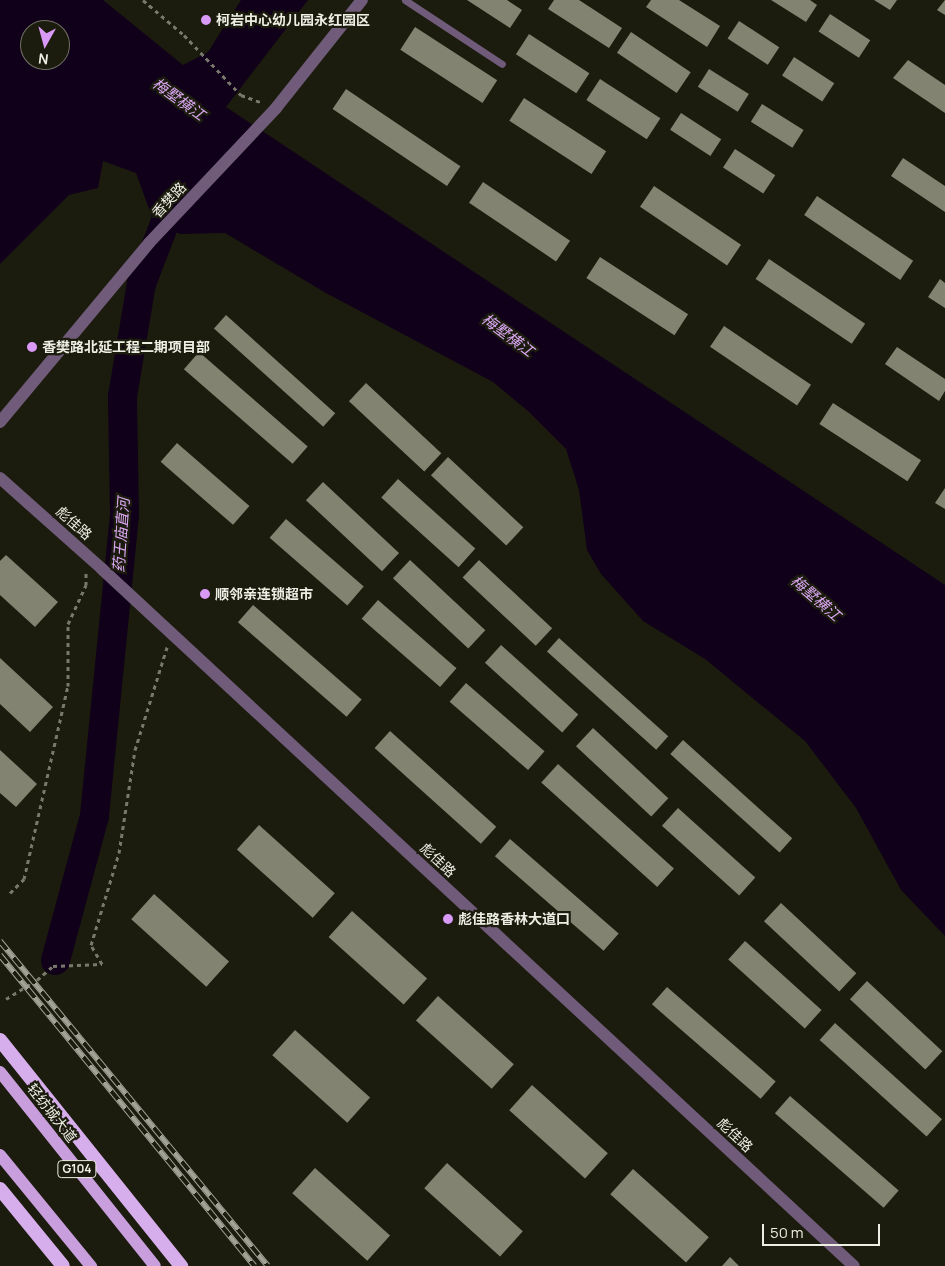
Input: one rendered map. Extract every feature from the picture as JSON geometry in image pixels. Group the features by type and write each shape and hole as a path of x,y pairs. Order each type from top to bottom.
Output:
{"highway":[{"path":"0,1040 180,1266"},
{"path":"0,1189 63,1266"}],"main road":[{"name":"轻纺城大道","path":"0,1072 155,1266"},
{"path":"0,1155 91,1266"}],"street":[{"name":"香樊路","path":"0,422 149,243 276,108 362,0"},
{"name":"彪佳路","path":"0,478 172,633 854,1266"}],"lane":[{"path":"405,0 502,64"}],"path":[{"path":"143,0 200,50 242,95 276,108"},
{"path":"10,893 24,878 66,696 68,686 68,624 86,585 86,554"},
{"path":"6,999 37,980 53,966 102,964 91,945 119,853 135,750 172,633"}],"water":[{"name":"梅墅横江","path":"0,0 103,0 183,65 208,52 241,0 308,0 226,107 945,585 945,936 901,890 856,808 805,741 705,659 643,621 601,574 587,550 579,490 566,449 528,411 493,382 326,293 225,233 180,234 153,220 136,173 103,161 98,188 69,195 0,264"}],"building":[{"path":"467,0 507,0 522,10 510,28"},
{"path":"554,0 579,0 622,28 609,48 548,9"},
{"path":"651,0 679,0 720,26 707,47 646,7"},
{"path":"771,0 810,0 817,5 806,22"},
{"path":"874,0 897,0 890,10"},
{"path":"945,0 945,15 937,10"},
{"path":"830,14 870,40 859,58 819,32"},
{"path":"739,21 779,47 768,65 728,39"},
{"path":"415,27 497,80 482,103 400,50"},
{"path":"631,32 691,72 677,93 617,53"},
{"path":"529,34 589,73 576,93 516,54"},
{"path":"794,57 834,83 822,102 782,75"},
{"path":"908,60 945,85 945,113 893,78"},
{"path":"709,69 749,94 738,112 698,87"},
{"path":"600,79 660,118 647,139 586,100"},
{"path":"346,89 460,166 447,186 333,109"},
{"path":"524,98 606,151 591,174 509,121"},
{"path":"762,104 804,130 792,148 751,122"},
{"path":"681,113 721,139 710,156 670,130"},
{"path":"735,149 775,175 763,194 723,167"},
{"path":"903,158 945,186 945,212 891,176"},
{"path":"483,182 570,241 556,261 469,203"},
{"path":"654,186 741,245 727,265 640,207"},
{"path":"817,196 913,261 900,280 804,215"},
{"path":"600,257 688,314 674,335 586,278"},
{"path":"769,259 865,324 852,344 756,279"},
{"path":"940,279 945,283 945,308 928,297"},
{"path":"226,315 335,413 323,427 214,328"},
{"path":"724,326 811,385 797,405 710,347"},
{"path":"897,347 945,379 945,391 939,401 885,364"},
{"path":"199,352 308,446 293,464 184,369"},
{"path":"366,383 441,453 424,472 349,401"},
{"path":"833,403 921,460 907,481 819,424"},
{"path":"177,443 249,506 233,525 161,462"},
{"path":"448,457 523,527 506,546 431,475"},
{"path":"398,479 475,549 459,567 381,498"},
{"path":"323,482 399,553 382,571 306,500"},
{"path":"945,488 945,509 935,503"},
{"path":"286,519 364,587 347,605 270,538"},
{"path":"6,555 58,602 35,627 0,595 0,561"},
{"path":"410,560 485,630 468,649 393,578"},
{"path":"479,560 552,628 536,646 463,578"},
{"path":"378,600 456,668 440,687 362,619"},
{"path":"253,605 362,699 347,717 238,622"},
{"path":"559,638 668,736 656,750 547,651"},
{"path":"501,645 578,715 562,732 485,663"},
{"path":"0,658 53,707 30,732 0,704"},
{"path":"466,683 544,751 528,770 450,702"},
{"path":"593,728 668,798 651,817 576,746"},
{"path":"390,731 496,827 481,844 375,748"},
{"path":"683,740 792,838 780,852 670,754"},
{"path":"0,750 37,784 16,807 0,793"},
{"path":"558,764 674,868 657,887 541,783"},
{"path":"678,808 755,878 739,895 662,826"},
{"path":"259,825 335,893 313,918 237,850"},
{"path":"510,839 619,933 604,951 495,856"},
{"path":"154,894 229,962 206,987 131,919"},
{"path":"781,903 856,973 839,992 764,921"},
{"path":"352,911 427,979 404,1005 329,937"},
{"path":"745,941 822,1010 805,1028 728,960"},
{"path":"867,981 942,1051 925,1070 850,999"},
{"path":"667,987 776,1081 761,1099 652,1004"},
{"path":"438,996 514,1064 492,1089 416,1021"},
{"path":"835,1023 942,1119 927,1136 820,1040"},
{"path":"295,1030 370,1098 347,1123 272,1055"},
{"path":"532,1085 608,1153 585,1179 509,1110"},
{"path":"790,1096 899,1190 884,1208 775,1113"},
{"path":"447,1163 523,1231 500,1257 424,1188"},
{"path":"315,1168 390,1236 367,1261 292,1193"},
{"path":"633,1169 709,1237 686,1263 610,1194"},
{"path":"730,1257 739,1266 722,1266"}],"waterway":[{"name":"药王庙直河","path":"55,960 94,815 124,514 122,396 141,283 170,208"}],"railway":[{"path":"0,941 268,1266"},
{"path":"0,955 255,1266"}],"place":[{"name":"柯岩中心幼儿园永红园区","path":"206,20"},
{"name":"香樊路北延工程二期项目部","path":"32,347"},
{"name":"顺邻亲连锁超市","path":"205,594"},
{"name":"彪佳路香林大道口","path":"448,919"}]}
